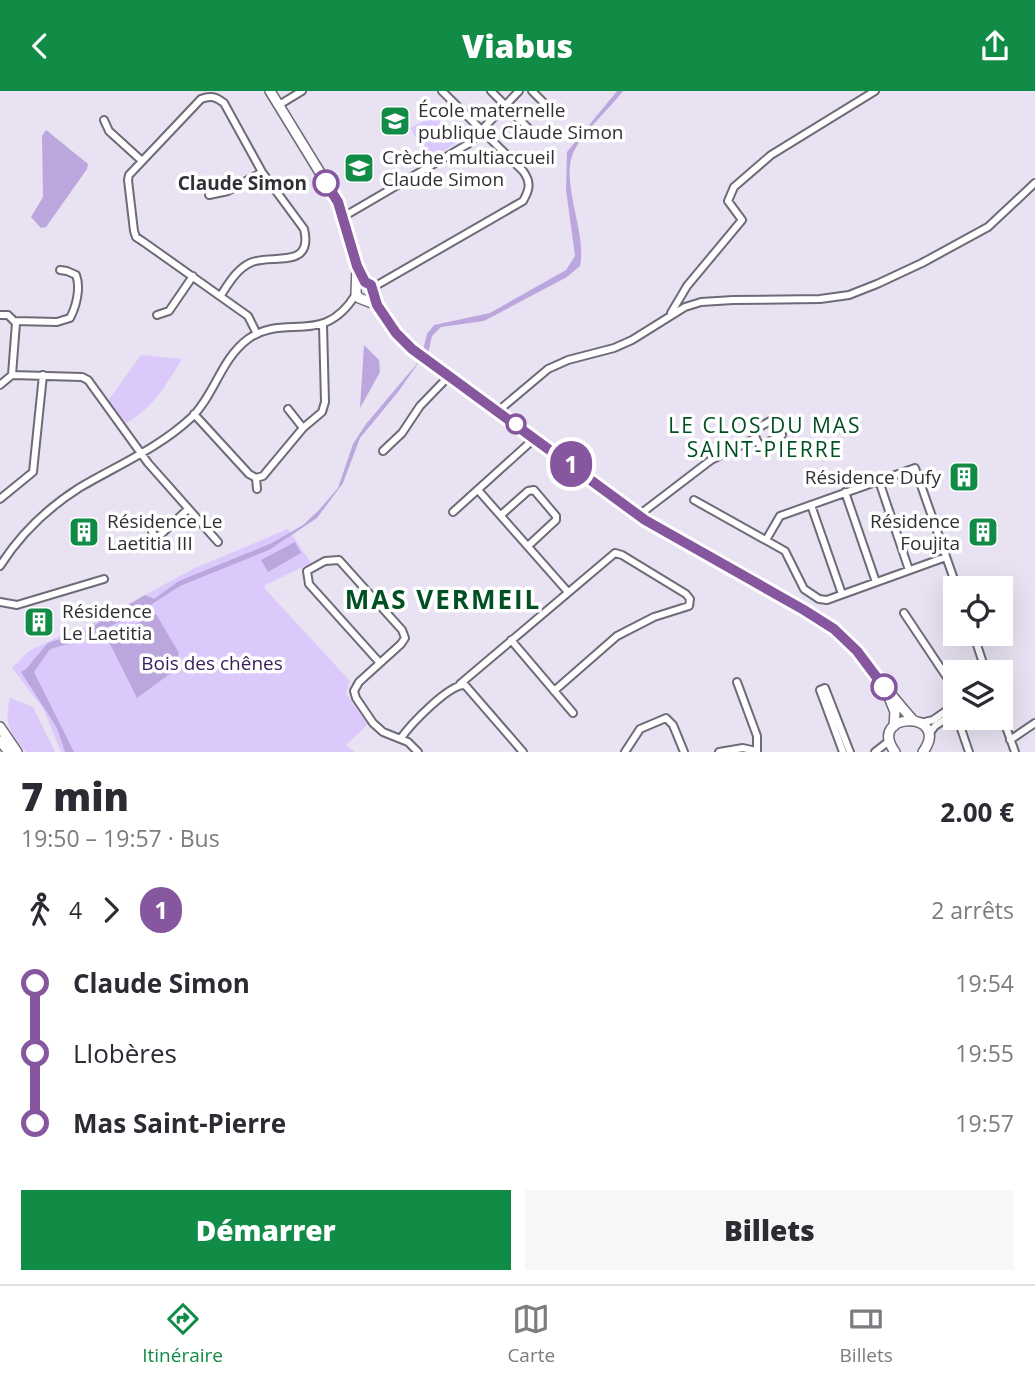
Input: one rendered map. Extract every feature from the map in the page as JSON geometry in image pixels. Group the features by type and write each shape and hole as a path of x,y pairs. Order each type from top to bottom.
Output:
{"street":[{"path":"270,91 338,202 364,291 396,333 412,349 639,515 834,629 857,651 887,691 928,736"},
{"path":"279,105 302,91"},
{"path":"0,566 17,539 31,525 78,489 174,433 194,414 231,356 248,339 268,330 323,325 364,291 523,201 529,191 529,179 442,91"},
{"path":"491,91 529,129"},
{"path":"343,217 468,144 519,91"},
{"path":"532,91 550,109"},
{"path":"670,315 687,286 742,220 728,201 734,187 771,155 875,91"},
{"path":"221,295 239,270 256,260 284,260 293,257 304,247 306,237 304,229 262,172 224,103 209,96 201,99 129,175 136,237 248,316 257,334"},
{"path":"104,120 109,131 142,161"},
{"path":"209,195 228,191 262,172"},
{"path":"498,411 548,369 632,340 685,307 701,302 804,300 849,295 922,263 982,231 1035,183"},
{"path":"0,314 8,315 15,321 57,322 70,318 75,310 79,281 76,275 60,270"},
{"path":"157,315 169,311 194,276"},
{"path":"12,375 15,321"},
{"path":"194,414 248,474 257,478 263,476 303,428 322,412 325,402 323,325"},
{"path":"0,385 12,375 82,377 88,380 142,454 218,542"},
{"path":"1,498 33,472 43,375"},
{"path":"383,451 402,433 420,406 449,376"},
{"path":"288,408 303,428"},
{"path":"774,419 782,435 760,446 756,438 752,431 774,419"},
{"path":"453,512 535,438"},
{"path":"639,515 711,460 756,438"},
{"path":"766,540 780,516 915,468 953,576"},
{"path":"257,478 257,489"},
{"path":"879,481 909,570"},
{"path":"478,490 568,592"},
{"path":"501,515 528,491 534,490 556,516 556,520 528,546"},
{"path":"845,492 876,582"},
{"path":"694,500 785,551 804,590 819,599 827,600 946,557"},
{"path":"811,505 842,594"},
{"path":"152,532 157,538 188,509"},
{"path":"401,739 408,729 445,695 615,553 686,594 691,602 689,606 654,617 617,636 554,691"},
{"path":"380,663 309,584 307,571 325,561 339,560 402,629 405,638 401,644 380,663 359,682 354,691 373,723 383,732 401,739 418,752"},
{"path":"0,602 17,605 104,579"},
{"path":"904,613 943,672"},
{"path":"511,640 573,713"},
{"path":"719,752 743,748 757,752 757,736 737,682"},
{"path":"460,684 465,685 523,752"},
{"path":"843,752 820,690 825,688 850,752"},
{"path":"877,751 889,741 894,726 895,712 887,691"},
{"path":"894,726 899,721 933,720 943,713"},
{"path":"625,752 640,729 666,718 673,725 684,752"},
{"path":"923,752 928,736 935,726 943,721"},
{"path":"1010,740 1035,723"},
{"path":"0,727 17,752"},
{"path":"961,730 969,752"},
{"path":"1007,730 1015,752"},
{"path":"0,741 9,752"},
{"path":"877,751 894,751 889,741"}],"green space":[{"path":"435,115 456,143 429,159 410,128"},
{"path":"141,355 182,359 165,387 144,411 126,423 108,401"},
{"name":"Bois des chênes","path":"288,529 311,563 265,585 265,589 350,681 346,694 368,724 346,745 355,752 61,752 43,708 12,668 29,651 84,628 193,569"},
{"path":"10,698 33,707 55,752 26,752 9,727"}],"shaded area":[{"path":"617,91 623,91 588,131 572,156 570,182 580,240 580,266 567,277 484,321 441,327 432,336 428,354 423,350 427,334 434,325 490,313 566,270 575,256 566,190 567,152"},
{"path":"46,130 88,164 46,227 41,228 31,217 43,197 42,136"},
{"path":"364,345 379,360 380,372 360,408"},
{"path":"421,359 360,438 343,483 317,518 269,550 180,586 135,615 72,643 50,649 34,672 74,752 65,752 57,728 21,672 48,643 85,631 145,595 154,599 179,581 272,543 303,525 338,488 353,444 366,424"},
{"path":"295,542 301,553 268,572 261,560"},
{"path":"156,614 179,653 171,673 137,698 107,638"}],"bus line":[{"name":"1","path":"326,183 338,202 357,266 365,282 371,285 377,305 396,333 412,349 645,520 834,629 857,651 884,687"}],"place":[{"name":"École maternelle publique Claude Simon","path":"395,121"},
{"name":"Crèche multiaccueil Claude Simon","path":"359,168"},
{"name":"Claude Simon","path":"326,183"},
{"name":"Résidence Dufy","path":"964,477"},
{"name":"Résidence Le Laetitia III","path":"84,532"},
{"name":"Résidence Foujita","path":"983,532"},
{"name":"Résidence Le Laetitia","path":"39,622"}],"district":[{"name":"LE CLOS DU MAS SAINT-PIERRE","path":"765,438"},
{"name":"MAS VERMEIL","path":"443,600"}]}
